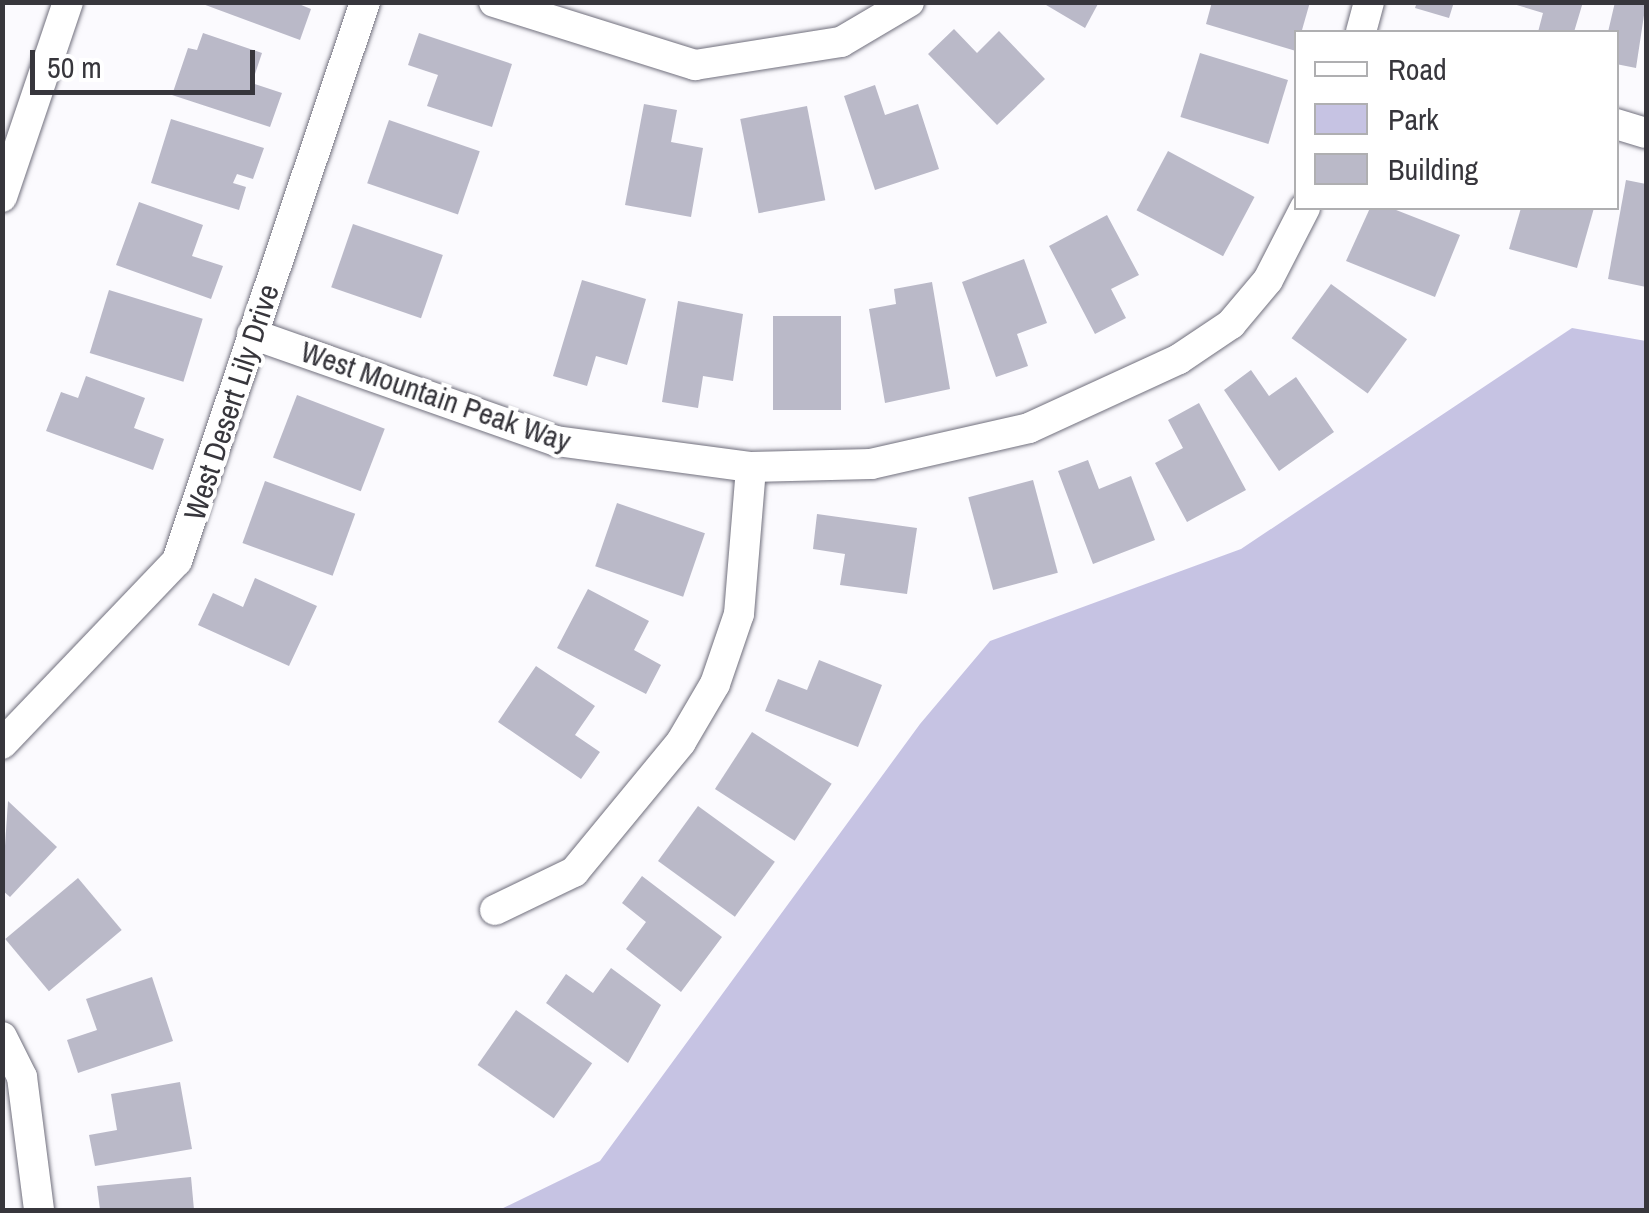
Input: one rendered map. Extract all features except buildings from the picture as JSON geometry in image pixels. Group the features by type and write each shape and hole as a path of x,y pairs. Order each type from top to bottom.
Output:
{"street":[{"path":"2,197 68,2"},
{"name":"West Desert Lily Drive","path":"2,744 177,561 364,2"},
{"path":"494,2 695,65 841,42 909,2"},
{"path":"1363,30 1370,2"},
{"path":"1619,125 1646,133"},
{"name":"West Mountain Peak Way","path":"252,334 556,441 751,467 872,464 960,448 1029,428 1179,360 1231,324 1268,280 1304,210"},
{"path":"494,910 574,872 680,742 715,684 739,614 751,467"},
{"path":"2,1036 22,1077 39,1210"}],"green space":[{"path":"1572,328 1646,341 1646,1210 499,1210 600,1161 920,724 990,641 1241,549"}]}
